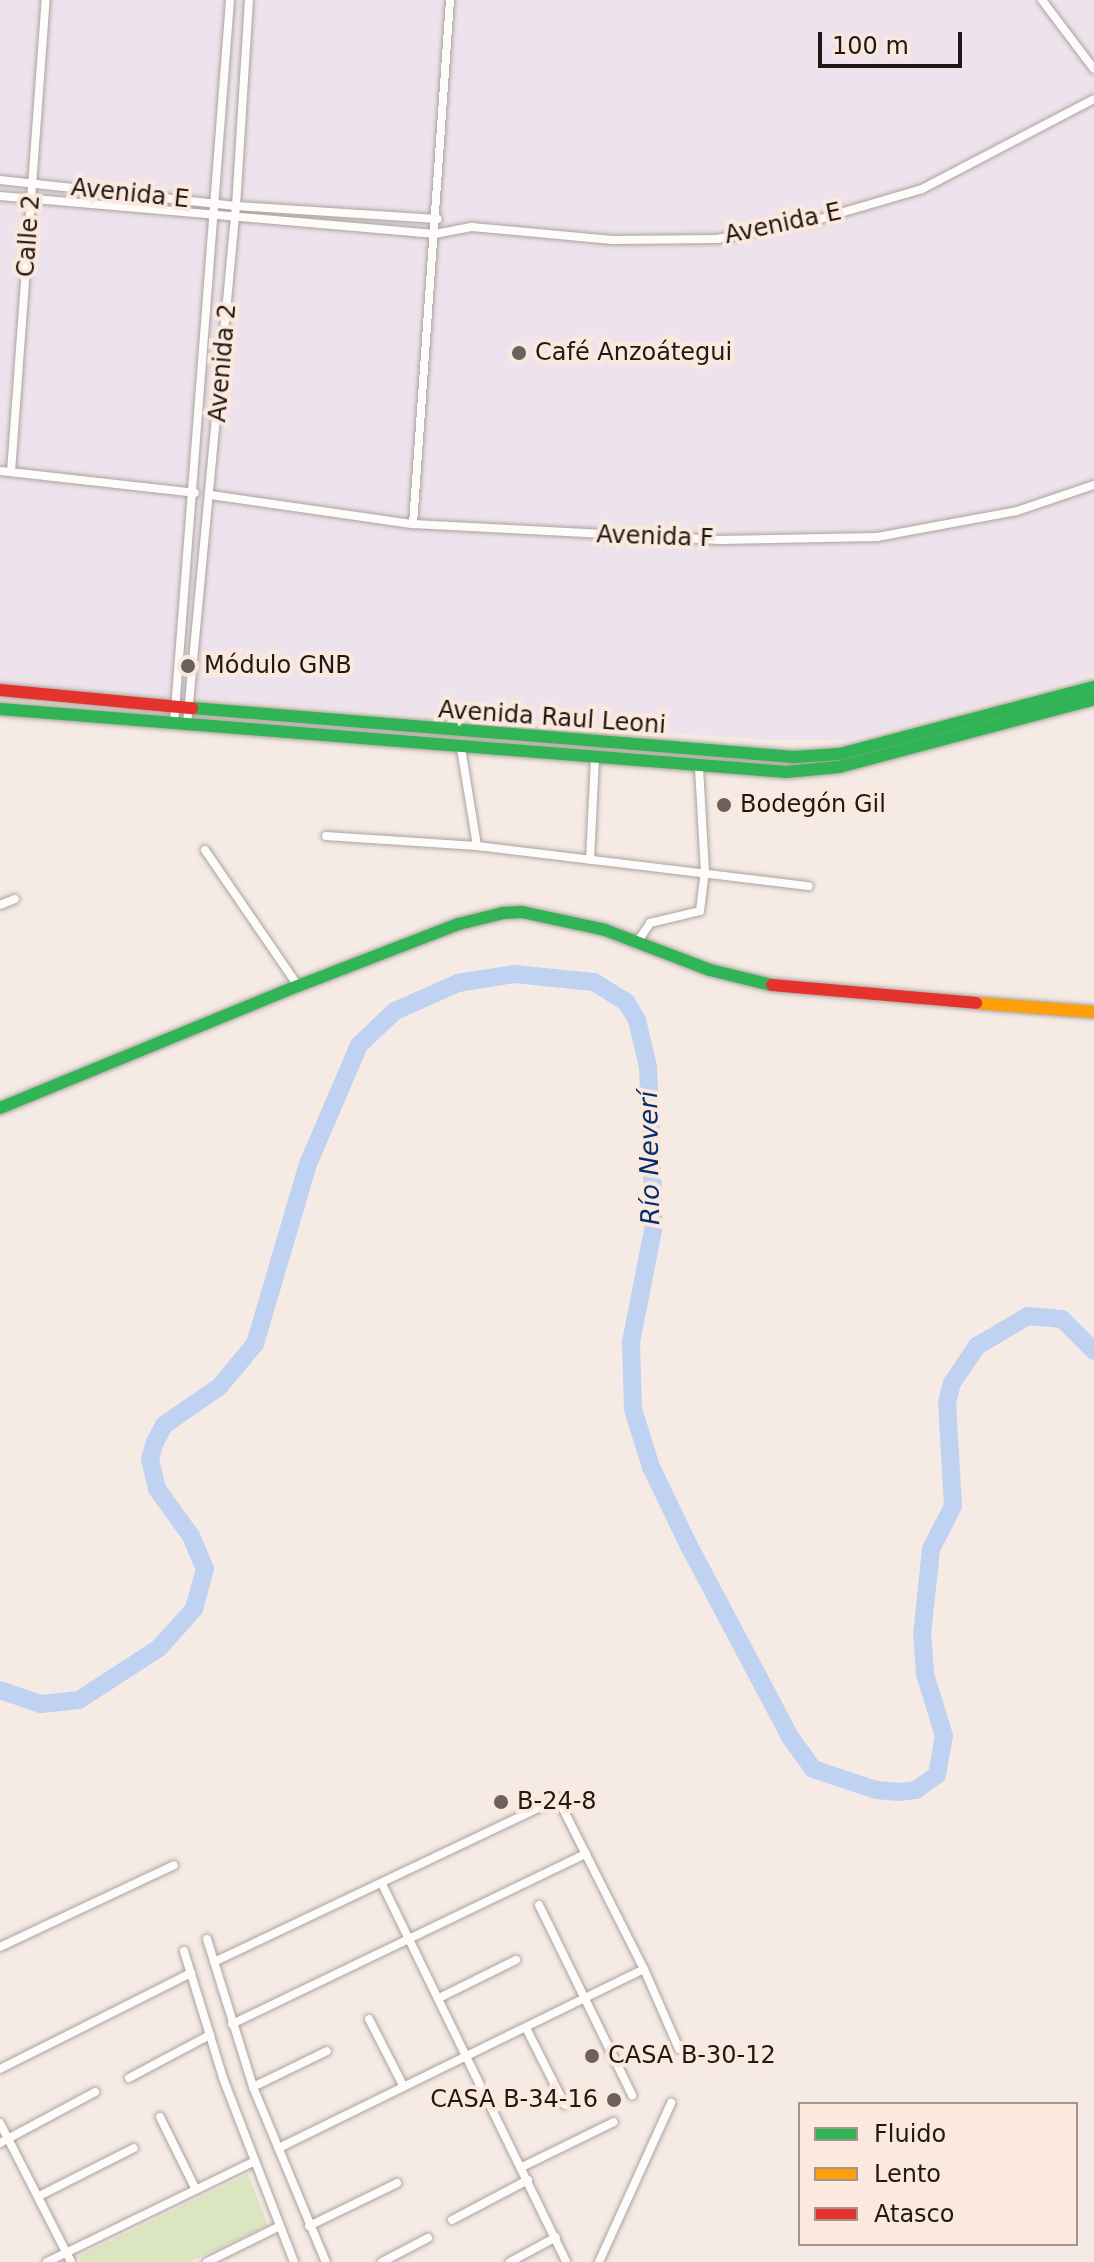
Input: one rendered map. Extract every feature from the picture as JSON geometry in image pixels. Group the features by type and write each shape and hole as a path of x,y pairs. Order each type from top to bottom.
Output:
{"main road":[{"name":"Avenida Raul Leoni","path":"0,690 408,729 794,757 840,754 1094,687"},
{"name":"Avenida Raul Leoni","path":"0,709 786,772 839,767 1094,699"},
{"path":"0,1108 298,986 459,924 503,913 522,912 605,930 710,970 784,988 1094,1012"}],"street":[{"name":"Calle 2","path":"11,472 46,0"},
{"name":"Avenida 2","path":"180,724 230,0"},
{"name":"Avenida 2","path":"180,724 211,495 235,220 249,0"},
{"path":"413,524 450,0"},
{"path":"1042,0 1094,69"},
{"name":"Avenida E","path":"448,227 612,240 717,239 776,228 922,189 1094,99"},
{"name":"Avenida E","path":"0,180 236,206 437,218"},
{"name":"Avenida E","path":"0,196 235,220 435,234"},
{"path":"435,234 448,227 437,218"},
{"path":"0,471 195,493"},
{"name":"Avenida F","path":"211,495 413,524 720,540 877,537 1017,511 1094,485"},
{"path":"461,748 477,846"},
{"path":"590,860 595,759"},
{"path":"636,944 650,923 700,911 705,872 699,767"},
{"path":"326,836 477,846 809,886"},
{"path":"205,850 298,986"},
{"path":"0,905 15,899"},
{"path":"214,1962 383,1886 558,1799 644,1969 679,2049"},
{"path":"232,2024 586,1854"},
{"path":"0,1947 174,1865"},
{"path":"383,1886 469,2056 566,2262"},
{"path":"539,1905 632,2095"},
{"path":"207,1939 253,2087 326,2262"},
{"path":"184,1951 210,2035 278,2227 294,2262"},
{"path":"439,1998 516,1960"},
{"path":"279,2148 644,1969"},
{"path":"0,2069 191,1973"},
{"path":"369,2019 404,2087"},
{"path":"526,2028 565,2105"},
{"path":"129,2078 210,2035"},
{"path":"253,2087 327,2051"},
{"path":"4,2141 95,2092"},
{"path":"599,2262 671,2103"},
{"path":"160,2117 196,2190"},
{"path":"522,2167 614,2122"},
{"path":"0,2123 4,2141 39,2196 69,2258"},
{"path":"39,2196 134,2148"},
{"path":"47,2262 69,2258 255,2161"},
{"path":"452,2220 528,2180"},
{"path":"309,2226 397,2183"},
{"path":"207,2262 278,2227"},
{"path":"510,2262 556,2237"},
{"path":"382,2262 428,2238"}],"shaded area":[{"path":"0,0 1094,0 1094,675 850,740 767,740 0,685"}],"green space":[{"path":"248,2174 268,2225 190,2262 81,2262 79,2256"}],"waterway":[{"name":"Río Neverí","path":"0,1690 41,1704 79,1700 159,1648 194,1609 205,1569 191,1536 157,1489 150,1459 155,1442 164,1425 219,1387 255,1344 308,1164 359,1045 395,1011 458,983 514,974 594,982 627,1003 637,1020 648,1067 654,1225 631,1342 633,1409 651,1467 688,1544 790,1737 813,1769 876,1790 899,1792 916,1790 937,1775 944,1736 925,1674 922,1635 931,1549 953,1506 947,1403 952,1383 977,1346 1028,1316 1062,1319 1094,1351"}],"traffic: fast":[{"path":"192,708 794,757 840,754 1094,687"},
{"path":"0,709 786,772 839,767 1094,699"},
{"path":"0,1108 298,986 459,924 503,913 522,912 605,930 710,970 772,985"}],"traffic: slow":[{"path":"976,1003 1094,1012"}],"traffic: jam":[{"path":"0,690 192,708"},
{"path":"772,985 976,1003"}],"place":[{"name":"Café Anzoátegui","path":"519,353"},
{"name":"Módulo GNB","path":"188,666"},
{"name":"Bodegón Gil","path":"724,805"},
{"name":"B-24-8","path":"501,1802"},
{"name":"CASA B-30-12","path":"592,2056"},
{"name":"CASA B-34-16","path":"614,2100"}]}
